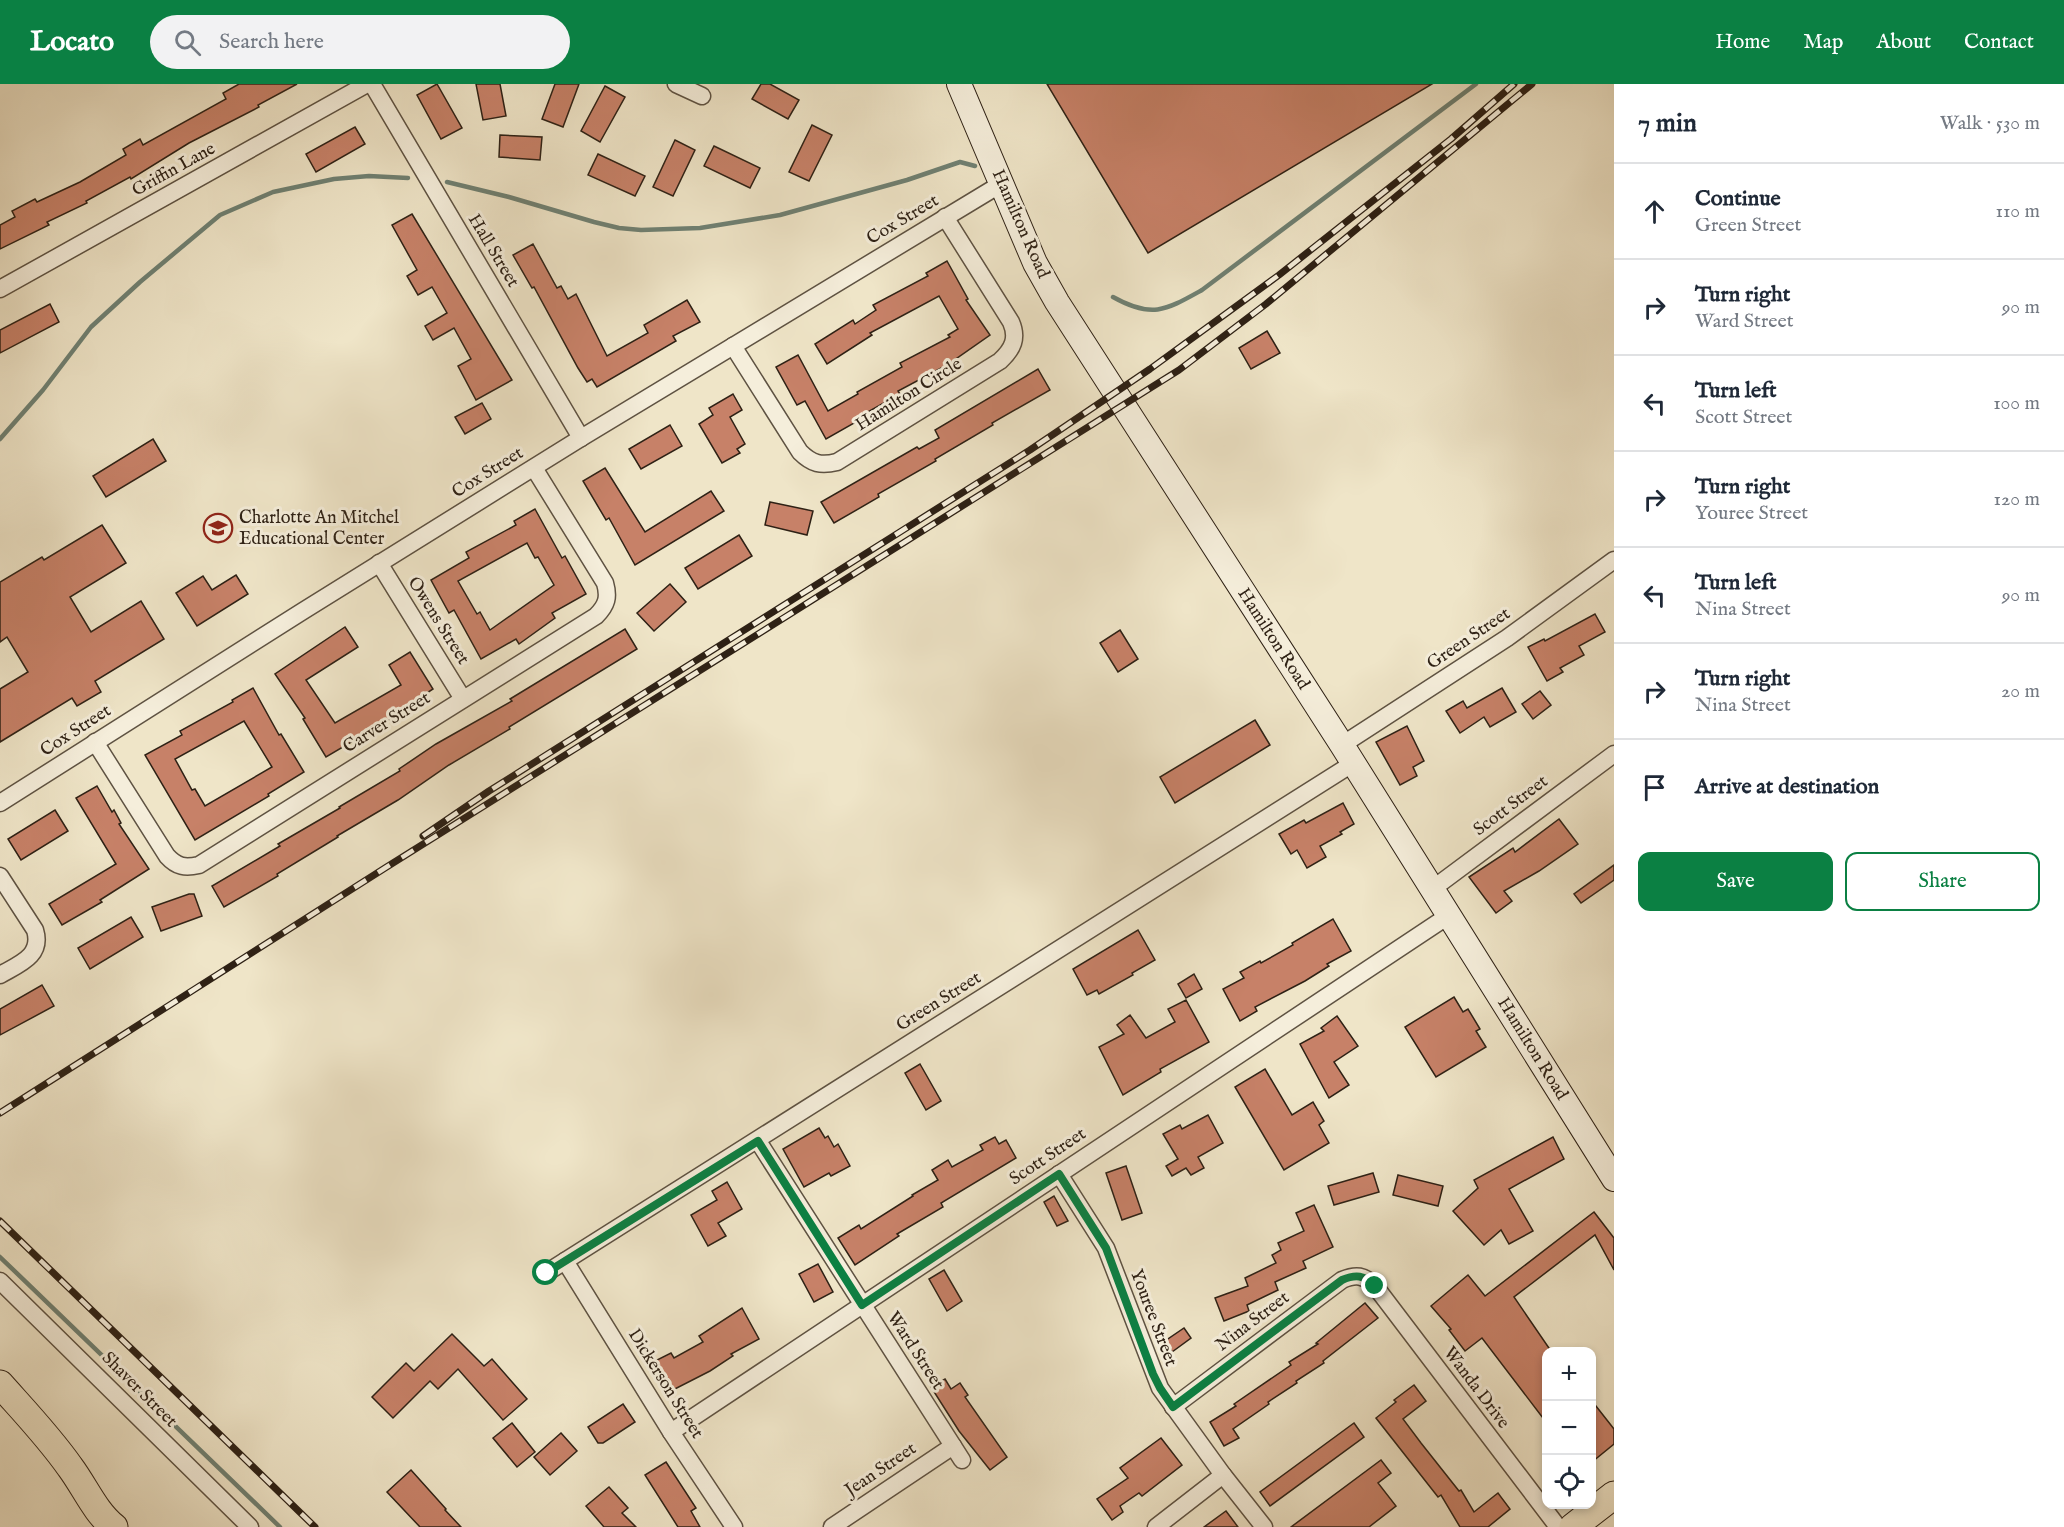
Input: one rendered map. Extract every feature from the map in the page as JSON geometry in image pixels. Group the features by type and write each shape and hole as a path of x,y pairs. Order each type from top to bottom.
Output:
{"main road":[{"path":"0,1384 39,1427 103,1517"},
{"path":"1573,1527 1614,1495"}],"street":[{"name":"Griffin Lane","path":"0,289 369,84"},
{"name":"Hall Street","path":"369,84 581,438"},
{"path":"676,84 702,96"},
{"name":"Hamilton Road","path":"959,84 1035,262 1057,302 1347,754 1614,1179"},
{"name":"Cox Street","path":"0,803 581,438 1001,184"},
{"name":"Hamilton Circle","path":"733,345 800,452 814,464 825,465 837,462 1000,361 1014,343 1015,332 1011,322 945,217"},
{"name":"Carver Street","path":"95,742 167,856 176,865 186,868 199,866 596,616 607,602 608,593 605,583 534,468"},
{"name":"Green Street","path":"546,1273 758,1141 1347,754 1614,560"},
{"name":"Owens Street","path":"379,563 463,699"},
{"name":"Scott Street","path":"1431,890 1614,753"},
{"path":"0,876 34,930 37,939 32,954 0,975"},
{"name":"Scott Street","path":"671,1432 1448,916"},
{"name":"Ward Street","path":"758,1141 957,1453"},
{"name":"Youree Street","path":"1059,1174 1106,1248 1160,1388 1264,1527"},
{"name":"Dickerson Street","path":"565,1261 671,1432 734,1527"},
{"name":"Nina Street","path":"1173,1407 1342,1280 1360,1276"},
{"name":"Wanda Drive","path":"1360,1276 1375,1286 1558,1527"},
{"name":"Shaver Street","path":"0,1281 250,1527"},
{"name":"Jean Street","path":"832,1527 957,1453"},
{"path":"1156,1527 1223,1475"}],"building":[{"path":"239,84 297,84 258,105 259,107 189,143 131,179 130,177 86,201 87,203 47,222 49,225 0,249 0,225 15,217 12,211 35,199 37,202 80,182 126,155 123,149 140,139 143,145 226,99 223,93"},
{"path":"437,84 462,128 441,139 417,95"},
{"path":"476,84 500,84 506,116 483,120"},
{"path":"555,84 579,84 563,127 542,119"},
{"path":"761,84 770,84 799,100 788,119 752,99"},
{"path":"1047,84 1432,84 1148,253"},
{"path":"605,86 625,97 600,142 581,131"},
{"path":"812,125 832,135 809,181 789,172"},
{"path":"355,127 365,144 316,172 306,154"},
{"path":"500,135 542,137 540,160 499,157"},
{"path":"675,140 695,150 673,196 653,187"},
{"path":"714,146 760,168 750,188 704,166"},
{"path":"598,154 645,176 635,196 588,175"},
{"path":"412,214 512,380 476,400 458,366 471,359 454,328 433,340 425,326 447,313 432,287 418,295 407,276 417,270 392,225"},
{"path":"533,244 557,288 561,286 568,299 576,294 607,356 648,333 644,325 687,300 700,322 673,336 676,341 597,387 592,379 587,382 578,368 534,287 532,288 513,255"},
{"path":"947,261 968,299 966,300 990,335 947,365 898,391 900,394 855,419 856,422 826,439 805,401 797,405 776,367 798,355 828,411 902,367 900,363 950,337 948,335 958,329 939,296 870,333 872,335 827,364 815,344 853,320 855,324 876,310 873,305 928,276 926,273"},
{"path":"50,304 59,322 0,353 0,330"},
{"path":"1267,331 1280,353 1251,369 1239,348"},
{"path":"1038,369 1050,390 992,423 993,425 834,523 821,502 917,447 919,449 939,438 935,430"},
{"path":"733,394 742,410 730,417 745,444 737,449 740,453 722,463 699,424 713,415 709,408"},
{"path":"482,403 491,419 465,434 455,417"},
{"path":"670,425 682,446 641,469 629,449"},
{"path":"153,439 166,461 106,497 93,476"},
{"path":"605,468 645,532 711,491 724,511 635,565 609,518 606,520 583,481"},
{"path":"770,502 813,511 807,535 765,525"},
{"path":"535,509 562,558 565,556 586,594 552,613 555,618 519,644 516,639 481,659 454,610 449,613 431,580 469,558 466,552 516,525 514,521","holes":["527,543 535,558 538,557 554,585 490,630 480,612 477,614 458,581"]},
{"path":"102,525 126,563 70,597 91,632 141,601 164,639 95,681 101,692 77,706 72,698 0,742 0,689 28,672 7,637 0,642 0,582 42,557 44,560"},
{"path":"739,535 752,556 698,589 685,568"},
{"path":"236,575 248,594 197,626 176,593 203,576 212,590"},
{"path":"670,584 686,602 654,631 637,613"},
{"path":"1595,614 1605,632 1579,646 1584,655 1560,668 1563,672 1547,681 1528,647 1544,639 1545,641"},
{"path":"345,627 358,647 306,680 335,723 401,685 389,665 410,652 433,689 398,712 399,714 326,757 303,719 305,718 275,674"},
{"path":"625,629 637,649 509,727 510,729 449,765 398,800 277,874 278,876 224,907 212,886 400,771 399,769 436,744 512,701 510,699"},
{"path":"1120,630 1138,659 1118,672 1100,643"},
{"path":"253,688 279,735 281,734 304,772 268,794 269,796 195,840 145,755 182,735 180,731 233,702 232,700","holes":["244,721 272,767 205,806 195,789 192,790 175,759"]},
{"path":"1502,688 1516,712 1490,727 1484,717 1460,733 1446,711 1463,701 1467,708"},
{"path":"1540,691 1551,705 1533,719 1522,704"},
{"path":"1255,720 1270,745 1175,803 1160,777"},
{"path":"1407,726 1424,761 1413,767 1417,776 1400,785 1376,742"},
{"path":"97,786 149,869 100,900 102,902 62,925 49,904 116,864 76,798"},
{"path":"1343,803 1354,824 1340,832 1342,834 1320,846 1326,857 1307,868 1297,850 1291,854 1279,834 1304,820 1306,823"},
{"path":"55,810 68,831 21,860 8,839"},
{"path":"1559,819 1578,844 1539,871 1504,891 1512,901 1496,913 1469,877 1513,848 1515,852"},
{"path":"1614,865 1614,880 1581,903 1574,894"},
{"path":"194,894 202,916 161,931 152,907"},
{"path":"131,917 143,937 90,969 78,948"},
{"path":"1333,919 1351,951 1327,964 1329,966 1305,981 1255,1007 1257,1011 1240,1021 1223,989 1244,978 1240,972 1293,945 1292,943"},
{"path":"1138,930 1155,960 1099,994 1097,990 1087,995 1073,969"},
{"path":"1194,974 1202,989 1186,998 1178,984"},
{"path":"42,985 54,1006 0,1035 0,1009"},
{"path":"1454,997 1463,1012 1468,1009 1480,1029 1476,1031 1486,1047 1436,1077 1405,1027"},
{"path":"1186,1000 1209,1042 1160,1069 1161,1072 1123,1095 1099,1047 1124,1034 1117,1025 1130,1015 1146,1038 1175,1022 1168,1009"},
{"path":"1337,1016 1358,1046 1334,1062 1349,1085 1329,1098 1300,1044 1324,1031 1321,1028"},
{"path":"920,1064 941,1101 926,1110 905,1073"},
{"path":"1265,1069 1292,1115 1313,1102 1324,1121 1319,1125 1329,1143 1284,1170 1235,1087"},
{"path":"1208,1115 1223,1143 1198,1157 1204,1168 1191,1175 1186,1168 1172,1176 1166,1166 1178,1159 1163,1134 1180,1125 1182,1129"},
{"path":"819,1128 825,1138 828,1136 834,1147 838,1144 850,1166 831,1176 829,1173 804,1187 783,1149"},
{"path":"995,1137 999,1144 1006,1140 1016,1158 941,1203 943,1207 897,1234 899,1236 855,1265 838,1238 859,1225 861,1229 938,1180 932,1170 948,1160 952,1167 983,1150 980,1145"},
{"path":"1553,1137 1564,1159 1509,1189 1533,1231 1509,1244 1501,1230 1484,1245 1453,1211 1478,1188 1474,1180"},
{"path":"1126,1166 1142,1213 1122,1220 1106,1173"},
{"path":"1373,1173 1379,1192 1334,1205 1328,1186"},
{"path":"1398,1175 1443,1186 1438,1206 1393,1195"},
{"path":"727,1182 742,1209 718,1223 726,1236 708,1246 691,1215 717,1200 712,1191"},
{"path":"1054,1196 1068,1221 1057,1226 1044,1202"},
{"path":"1314,1205 1333,1247 1303,1261 1306,1268 1275,1282 1278,1290 1247,1305 1249,1311 1224,1321 1215,1298 1248,1286 1245,1278 1276,1263 1272,1255 1281,1250 1278,1243 1304,1231 1296,1213"},
{"path":"1594,1212 1614,1238 1614,1270 1595,1235 1514,1297 1548,1347 1542,1347 1542,1417 1482,1338 1465,1351 1449,1330 1451,1329 1431,1306 1468,1275 1485,1296"},
{"path":"818,1264 833,1292 814,1302 799,1274"},
{"path":"944,1270 962,1301 947,1311 929,1279"},
{"path":"1365,1303 1378,1318 1323,1361 1324,1363 1296,1381 1297,1383 1233,1429 1239,1438 1224,1446 1210,1422 1236,1406 1234,1404 1291,1365 1289,1362 1318,1344 1316,1343"},
{"path":"742,1308 759,1339 731,1354 733,1356 710,1371 669,1392 653,1362 671,1353 674,1358 703,1342 699,1336"},
{"path":"1184,1328 1191,1338 1172,1352 1165,1341"},
{"path":"452,1334 484,1366 492,1359 527,1399 503,1420 458,1369 438,1389 430,1381 393,1418 372,1397 406,1363 414,1371"},
{"path":"945,1379 951,1389 960,1383 968,1395 965,1397 1007,1457 990,1470 959,1431 931,1387"},
{"path":"1414,1385 1426,1401 1403,1419 1459,1491 1461,1490 1474,1512 1498,1493 1510,1509 1488,1527 1460,1527 1441,1495 1438,1497 1376,1418"},
{"path":"623,1404 635,1422 603,1443 598,1443 588,1427"},
{"path":"1596,1406 1614,1429 1614,1444 1596,1459"},
{"path":"512,1423 535,1452 517,1467 493,1438"},
{"path":"1354,1423 1364,1437 1270,1506 1260,1492"},
{"path":"561,1433 577,1451 550,1475 534,1457"},
{"path":"1161,1438 1182,1465 1142,1496 1139,1493 1120,1506 1123,1512 1112,1520 1097,1499 1128,1478 1120,1468"},
{"path":"1381,1460 1391,1473 1378,1483 1396,1506 1369,1527 1291,1527"},
{"path":"666,1462 696,1508 691,1511 700,1527 678,1527 645,1475"},
{"path":"411,1470 461,1527 420,1527 387,1492"},
{"path":"609,1487 628,1508 622,1513 636,1527 604,1527 586,1506"},
{"path":"1226,1511 1238,1527 1204,1527"}],"waterway":[{"path":"1113,297 1138,308 1149,310 1168,307 1202,290 1476,84"},
{"path":"447,182 509,197 594,222 641,230 700,228 780,215 907,180 960,162 975,166"},
{"path":"0,439 43,390 91,327 140,282 220,215 273,192 334,179 369,176 408,178"},
{"path":"0,1257 280,1527"}],"railway":[{"path":"423,836 489,791 1030,450 1150,369 1279,275 1451,139 1514,84"},
{"path":"0,1113 385,868 1179,370 1266,304 1532,84"},
{"path":"0,1221 315,1527"}],"place":[{"name":"Charlotte An Mitchel Educational Center","path":"218,528"}],"route":[{"path":"546,1273 758,1141 862,1305 1059,1174 1106,1248 1153,1374 1173,1407 1342,1280 1360,1276 1375,1286"}]}
